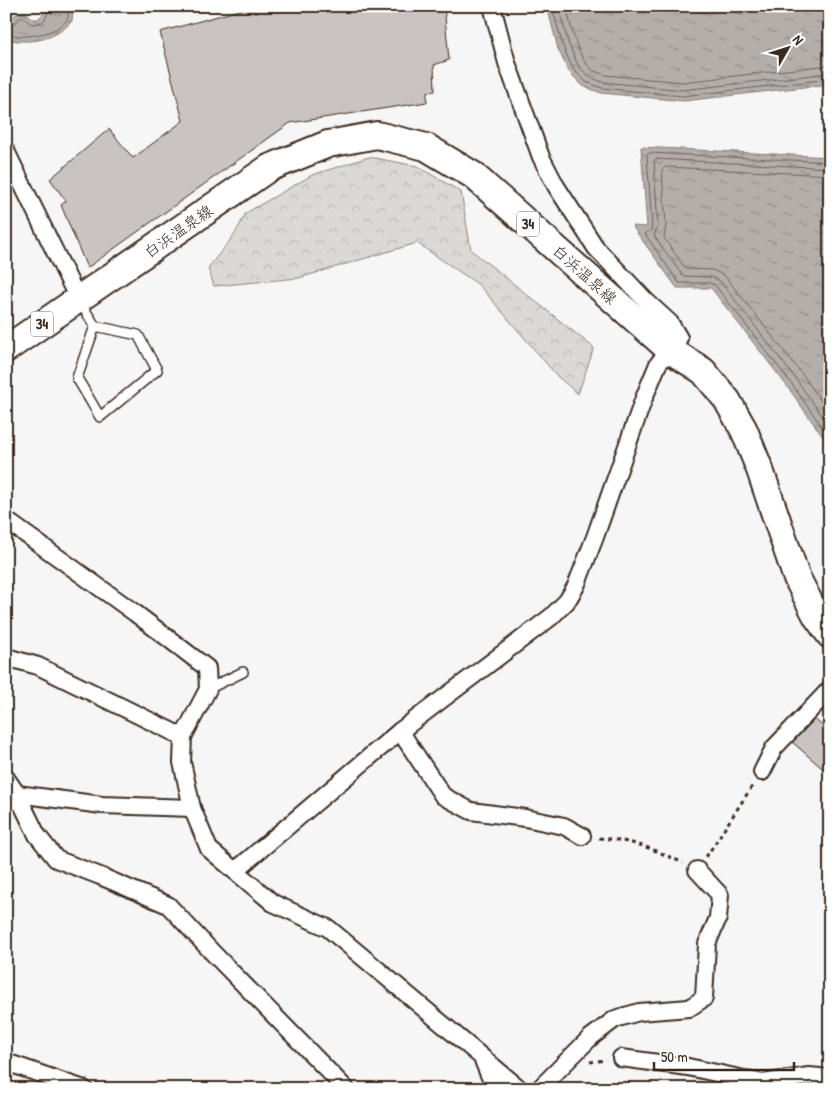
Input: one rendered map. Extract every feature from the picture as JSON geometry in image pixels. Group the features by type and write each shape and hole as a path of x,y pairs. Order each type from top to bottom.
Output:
{"main road":[{"name":"白浜温泉線","path":"6,349 269,168 328,144 377,135 426,147 473,175 670,350 703,371 727,400 744,430 760,470 796,576 817,617 830,635"}],"street":[{"path":"234,871 400,731 551,617 567,601 576,586 595,537 658,364 679,338 670,323 646,301 596,248 556,186 541,157 507,64 492,6"},
{"path":"6,151 78,299"},
{"path":"6,520 135,613 207,668 208,689 183,737 182,762 192,808 209,849 273,903 328,928 520,1089"},
{"path":"6,658 38,666 183,737"},
{"path":"762,772 774,748 830,689"},
{"path":"400,731 443,796 471,811 525,818 564,826 582,836"},
{"path":"6,778 12,799 56,859 168,904 212,952 346,1089"},
{"path":"12,799 192,808"},
{"path":"539,1089 590,1038 615,1019 639,1012 689,1008 704,998 707,944 718,918 720,895 697,870"},
{"path":"481,1056 495,1089"},
{"path":"621,1058 688,1067 763,1083 809,1076 830,1078"},
{"path":"6,1062 84,1089"}],"lane":[{"path":"78,299 94,326 138,335 158,370 100,417 77,378 94,326"},
{"path":"208,689 243,672"}],"path":[{"path":"582,836 624,840 649,847 697,870 762,772"}],"green space":[{"path":"369,157 417,166 461,192 471,250 594,348 578,394 558,377 479,285 417,243 299,278 214,286 208,268 235,234 246,213 312,175"}],"water":[{"path":"45,6 69,7 73,10 72,21 56,34 44,39 19,41 8,38 6,27 16,14 27,13 32,19 38,19 43,14"},
{"path":"547,6 830,6 830,84 684,101 601,93 583,86 569,72 558,49"},
{"path":"641,147 830,157 830,447 787,386 711,288 677,288 632,226 647,227"}],"building":[{"path":"254,6 444,6 449,60 434,65 435,91 427,92 427,102 290,123 87,268 61,205 66,201 50,179 109,129 133,158 183,121 160,32"},
{"path":"812,717 830,732 830,775 791,741"}]}
